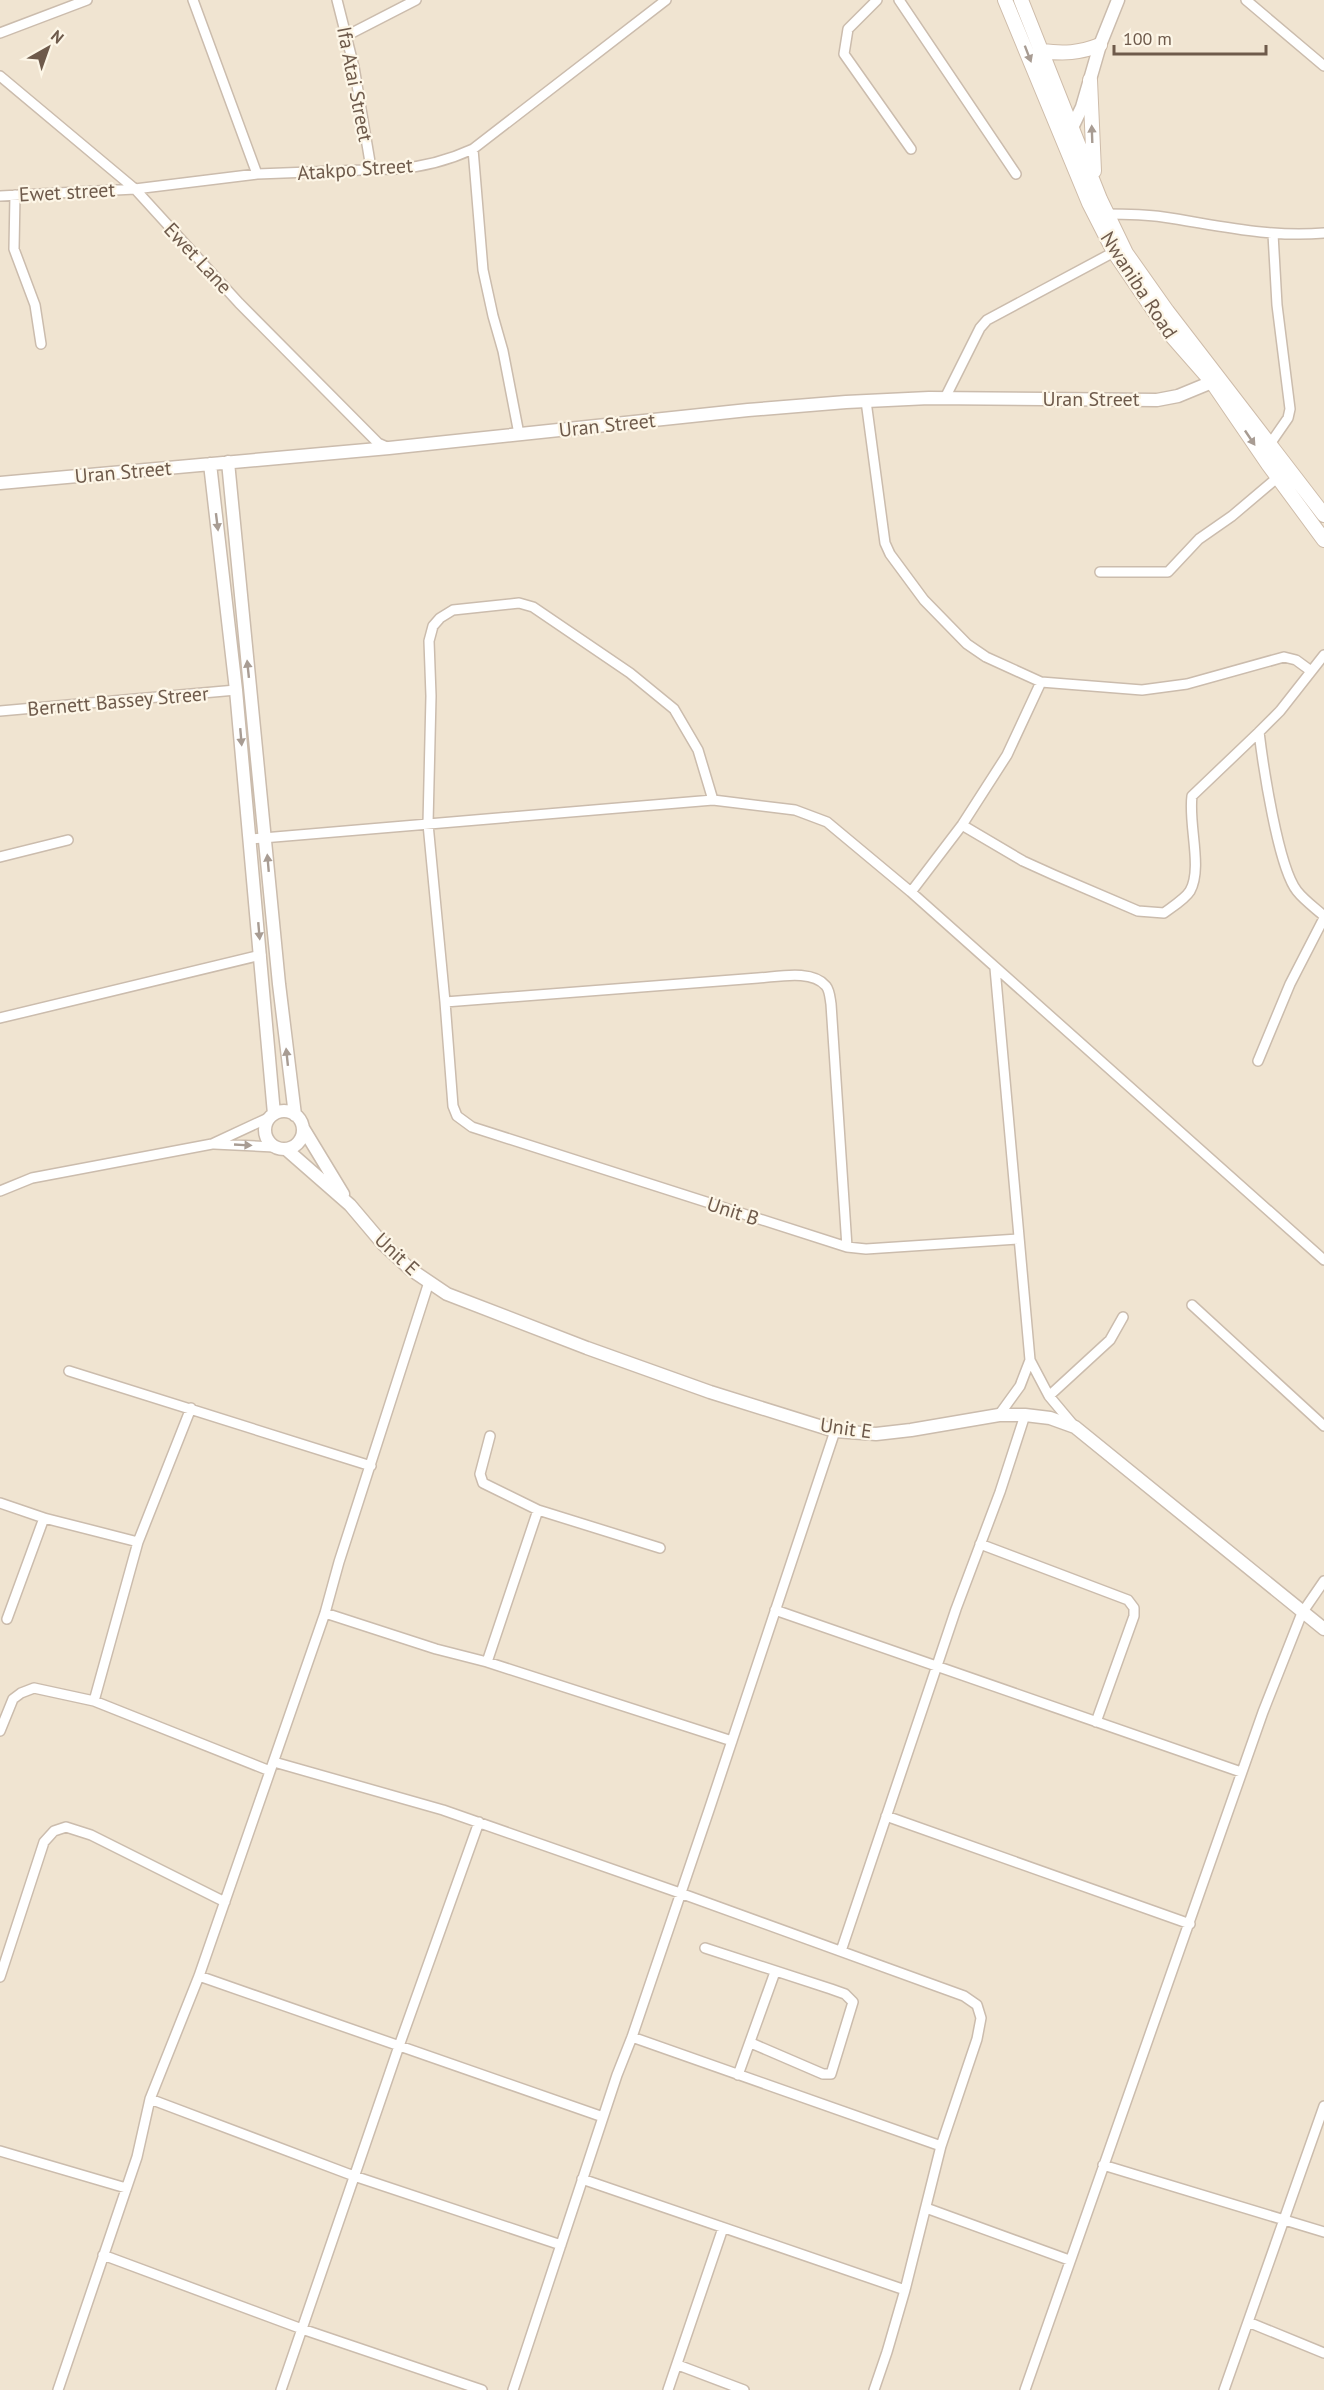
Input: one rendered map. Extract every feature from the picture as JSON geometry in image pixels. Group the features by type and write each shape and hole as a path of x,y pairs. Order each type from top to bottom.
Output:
{"main road":[{"name":"Nwaniba Road","path":"1005,0 1064,143 1101,214 1114,252 1169,333 1212,382 1324,540"},
{"path":"1021,0 1096,188"},
{"path":"1042,51 1064,54 1083,52 1100,45"},
{"path":"1090,80 1096,188 1101,214 1137,271 1324,515"}],"street":[{"path":"0,33 87,0"},
{"path":"193,0 256,174"},
{"name":"Ifa Atai Street","path":"337,0 354,68 371,168"},
{"path":"346,36 416,0"},
{"name":"Atakpo Street","path":"135,189 256,174 371,168 393,170 454,157 473,149 666,0"},
{"path":"877,0 848,29 844,54 911,149"},
{"path":"899,0 1016,174"},
{"path":"1064,143 1082,106 1100,45 1118,0"},
{"path":"1246,0 1324,66"},
{"name":"Ewet Lane","path":"0,76 135,189 247,311 378,443 389,448"},
{"path":"473,149 483,270 503,351 519,434"},
{"name":"Ewet street","path":"0,196 135,189"},
{"path":"15,195 14,249 35,305 41,344"},
{"path":"1101,214 1160,216 1246,232 1324,233"},
{"path":"1270,444 1288,418 1290,409 1277,305 1273,234"},
{"path":"945,398 980,328 987,320 1114,252"},
{"path":"1212,382 1226,388"},
{"name":"Uran Street","path":"0,483 389,448 748,410 866,401 945,398 1157,400 1178,396 1212,382"},
{"path":"866,401 885,543 890,554 924,600 967,644 986,657 1041,682 1142,690 1187,684 1284,657 1296,660 1311,671"},
{"path":"228,462 288,1066 295,1115 350,1205"},
{"path":"210,464 236,690 261,955 271,1116 265,1132 267,1140 350,1205"},
{"path":"1100,572 1168,572 1199,539 1232,516 1278,477"},
{"path":"713,800 698,750 674,709 630,673 533,607 519,603 453,610 440,618 433,626 429,641 431,696 428,824 446,1002 758,978 809,976 820,981 827,987 831,1004 847,1247"},
{"path":"962,825 1023,861 1054,875 1138,911 1164,913 1190,891 1195,871 1190,810 1192,796 1280,711 1324,655"},
{"path":"911,892 962,825 1007,755 1041,682"},
{"name":"Bernett Bassey Streer","path":"0,711 236,690"},
{"path":"1258,1062 1290,984 1324,917 1296,890 1287,870 1264,771 1259,732"},
{"path":"250,839 713,800 795,810 827,822 911,892 1324,1260"},
{"path":"0,857 68,840"},
{"path":"0,1018 261,955"},
{"path":"995,968 1030,1360 1049,1396 1075,1427"},
{"name":"Unit B","path":"446,1002 453,1106 457,1116 472,1127 847,1247 866,1249 1019,1239"},
{"path":"0,1191 32,1178 212,1143 285,1110 295,1115"},
{"path":"212,1143 280,1148 299,1142 303,1128"},
{"name":"Unit E","path":"350,1205 383,1244 410,1269 447,1294 466,1303 711,1392 835,1431 876,1434 999,1415 1050,1418 1075,1427 1324,1629"},
{"path":"58,2390 137,2157 150,2099 199,1976 325,1613 429,1282"},
{"path":"1192,1305 1324,1426"},
{"path":"1049,1396 1110,1340 1123,1317"},
{"path":"999,1415 1020,1386 1030,1360"},
{"path":"69,1371 371,1466"},
{"path":"94,1701 138,1542 191,1408"},
{"path":"841,1951 936,1668 1025,1415"},
{"path":"513,2390 835,1431"},
{"path":"490,1436 480,1474 483,1483 538,1510 660,1548"},
{"path":"0,1503 44,1518 138,1542"},
{"path":"487,1662 538,1510"},
{"path":"7,1619 44,1518"},
{"path":"980,1544 1128,1600 1134,1608 1134,1616 1096,1722"},
{"path":"1025,2390 1069,2260 1190,1924 1241,1772 1302,1613 1324,1581"},
{"path":"775,1610 936,1668 1241,1772"},
{"path":"325,1613 436,1649 487,1662 732,1741"},
{"path":"0,1731 13,1699 34,1688 94,1701 272,1767 443,1810 479,1822 964,1996 977,2005 981,2018 977,2038 941,2146 905,2290 874,2390"},
{"path":"886,1816 1190,1924"},
{"path":"281,2390 399,2046 479,1822"},
{"path":"0,1977 44,1842 54,1831 66,1827 91,1835 225,1902"},
{"path":"705,1948 845,1994 853,2002 831,2074 823,2074 751,2043"},
{"path":"738,2075 775,1972"},
{"path":"199,1976 603,2117"},
{"path":"632,2037 941,2146"},
{"path":"150,2099 354,2176 561,2245"},
{"path":"1224,2390 1324,2106"},
{"path":"0,2151 126,2188"},
{"path":"1103,2165 1324,2232"},
{"path":"582,2179 905,2290"},
{"path":"926,2208 1069,2260"},
{"path":"668,2390 723,2228"},
{"path":"103,2255 302,2329 482,2390"},
{"path":"1248,2322 1324,2353"},
{"path":"678,2365 744,2390"}],"shaded area":[{"path":"0,0 1324,0 1324,2390 0,2390"}]}
